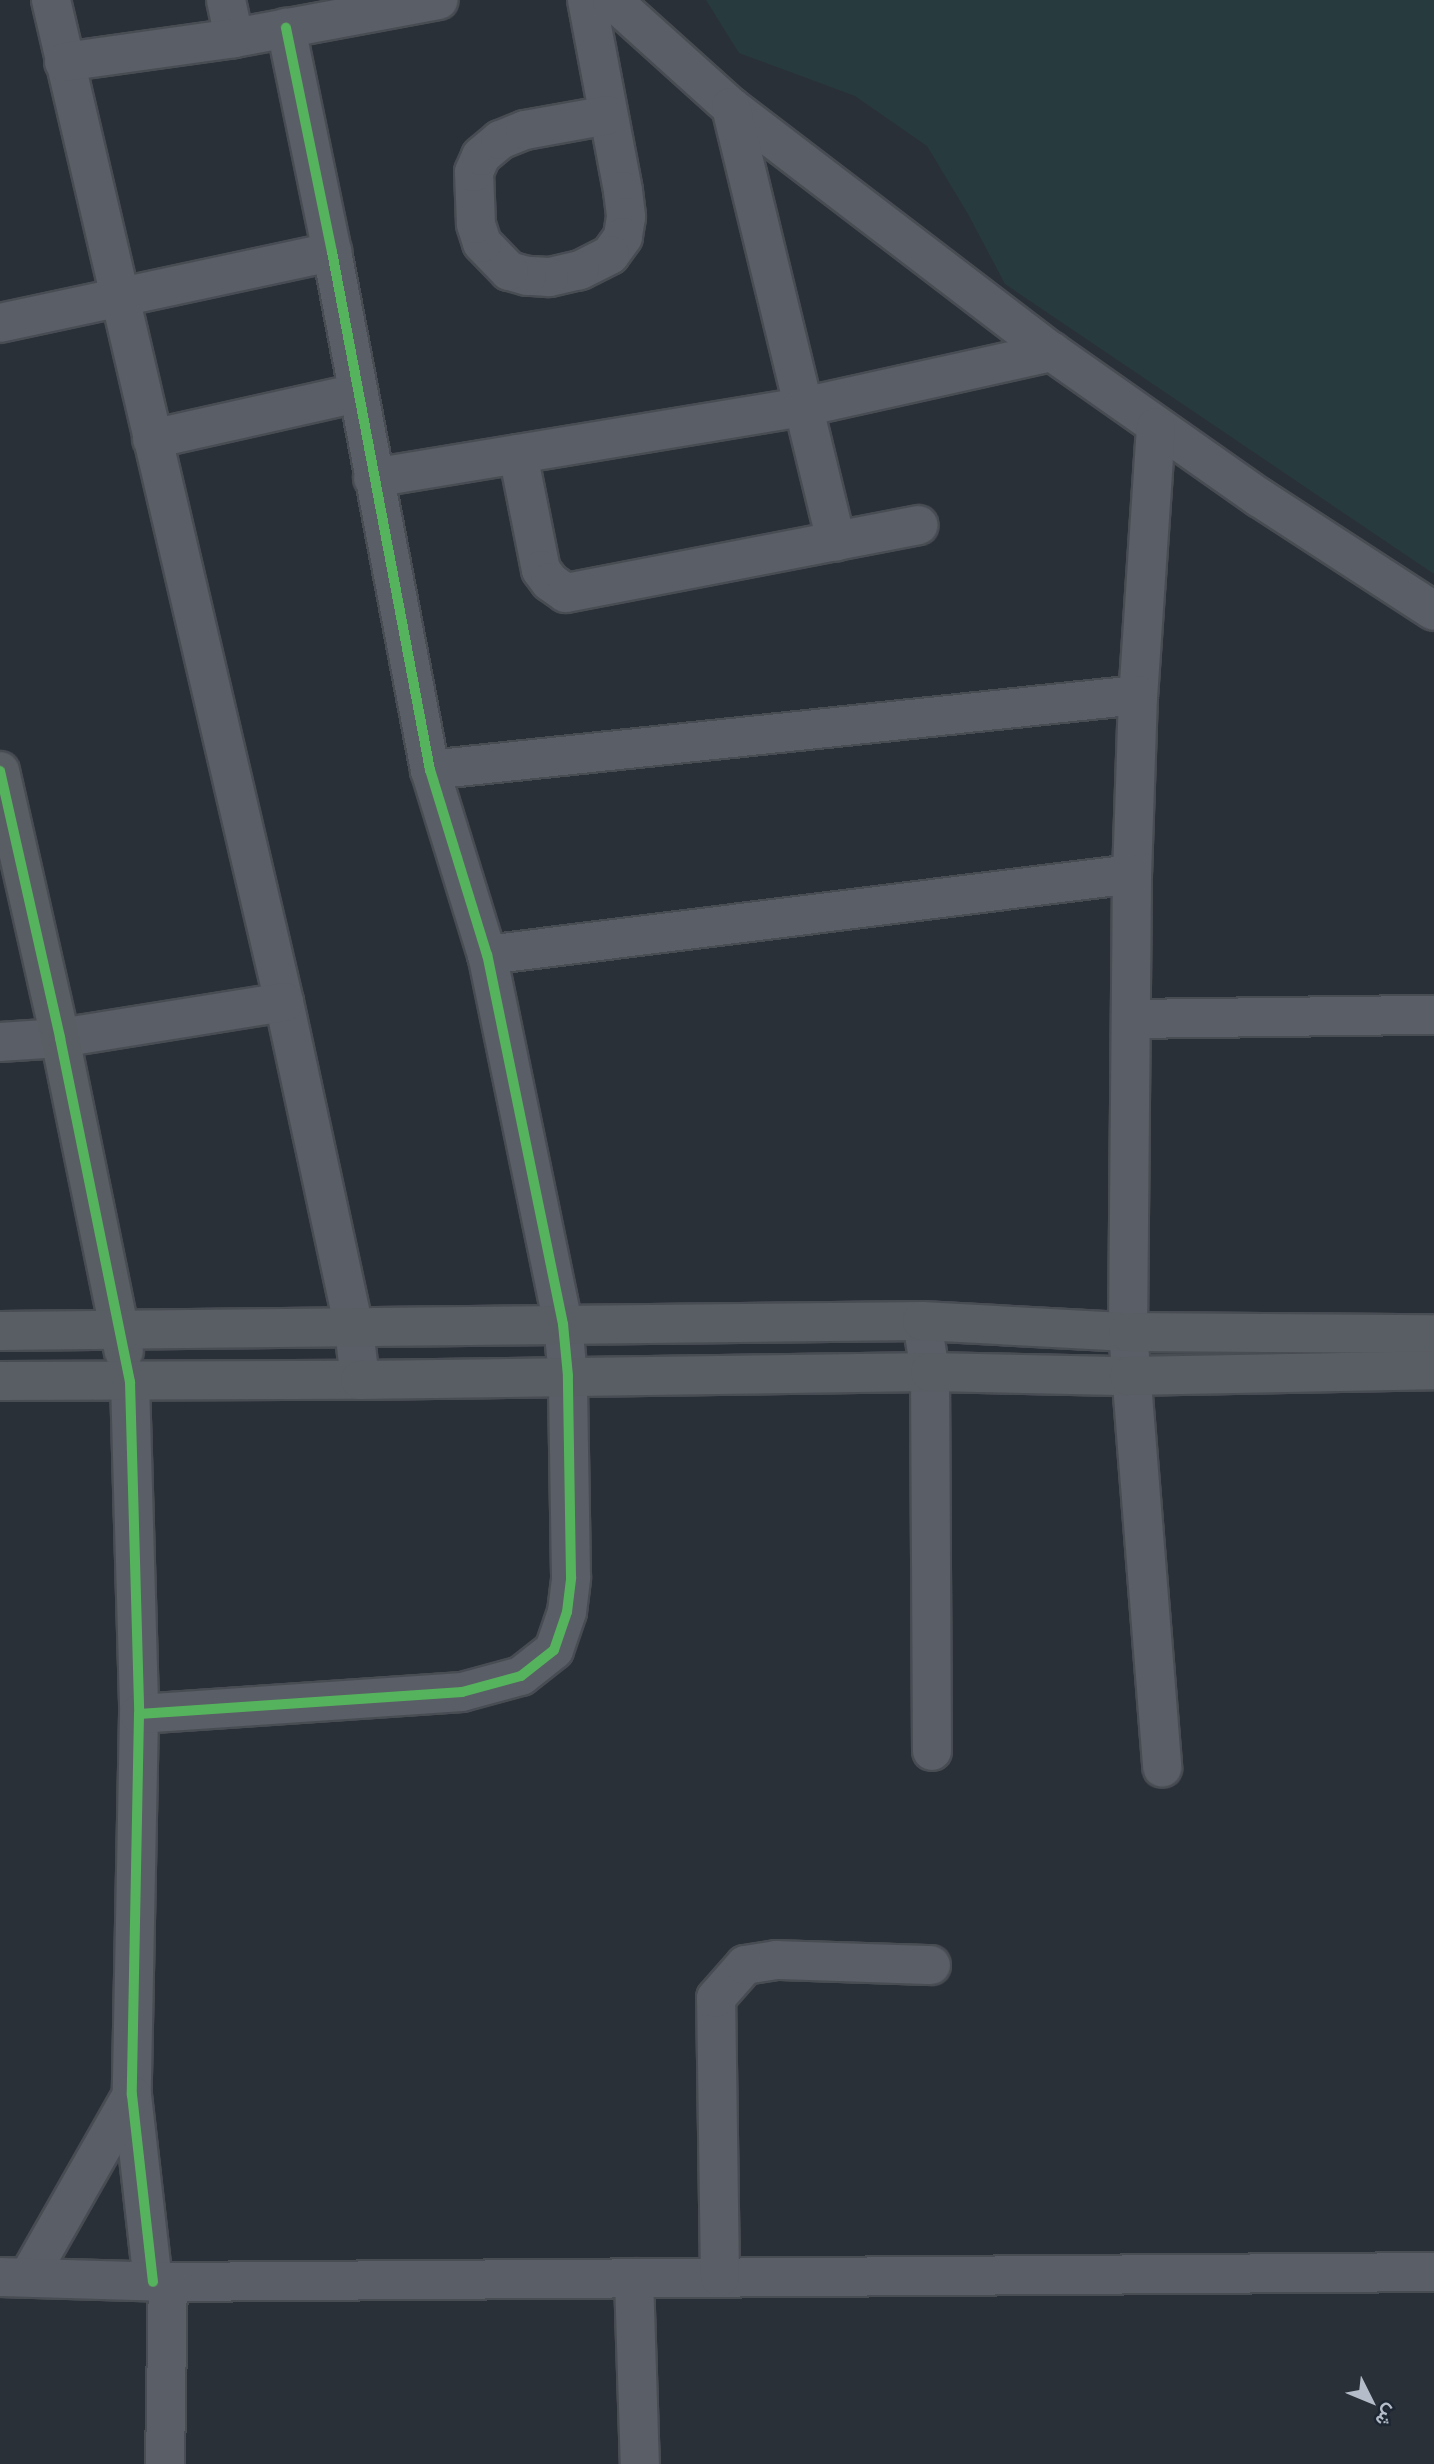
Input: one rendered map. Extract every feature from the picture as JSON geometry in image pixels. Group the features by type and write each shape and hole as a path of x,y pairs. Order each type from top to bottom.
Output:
{"street":[{"path":"51,0 284,1002 354,1329 360,1380"},
{"path":"226,0 234,38"},
{"path":"587,0 608,115 626,217 623,237 610,255 580,270 549,276 527,276 509,271 482,243 476,224 474,172 481,156 500,139 525,130 608,115"},
{"path":"612,0 731,107 1052,352 1156,427 1434,611"},
{"path":"65,62 234,38 419,2"},
{"path":"139,1714 462,1692 521,1676 554,1650 567,1612 571,1577 568,1376 563,1324 487,956 430,770 332,252 286,28"},
{"path":"731,107 836,541"},
{"path":"0,323 332,252"},
{"path":"373,478 803,407 1052,352"},
{"path":"152,439 358,393"},
{"path":"1156,427 1138,695 1132,874 1128,1332 1129,1376 1162,1768"},
{"path":"518,454 541,570 550,582 566,593 918,525"},
{"path":"430,770 1138,695"},
{"path":"0,771 60,1038 130,1382 139,1714 132,2095 160,2282 165,2464"},
{"path":"487,956 1132,874"},
{"path":"0,1042 60,1038 284,1002"},
{"path":"1131,1019 1434,1014"},
{"path":"922,1321 930,1372 932,1751"},
{"path":"0,1331 922,1321 1128,1332 1434,1334"},
{"path":"0,1381 360,1380 930,1372 1129,1376 1434,1370"},
{"path":"720,2277 716,1998 745,1965 778,1960 931,1965"},
{"path":"15,2277 132,2095"},
{"path":"15,2277 160,2282 1434,2272"},
{"path":"634,2278 640,2464"}],"green space":[{"path":"706,0 1434,0 1434,574 1005,284 968,214 927,146 855,96 739,53"}],"cycle path":[{"path":"139,1714 462,1692 521,1676 554,1650 567,1612 571,1577 568,1376 563,1324 487,955 430,770 332,252 286,28"},
{"path":"0,771 60,1038 130,1382 139,1714 132,2095 153,2282"}]}
